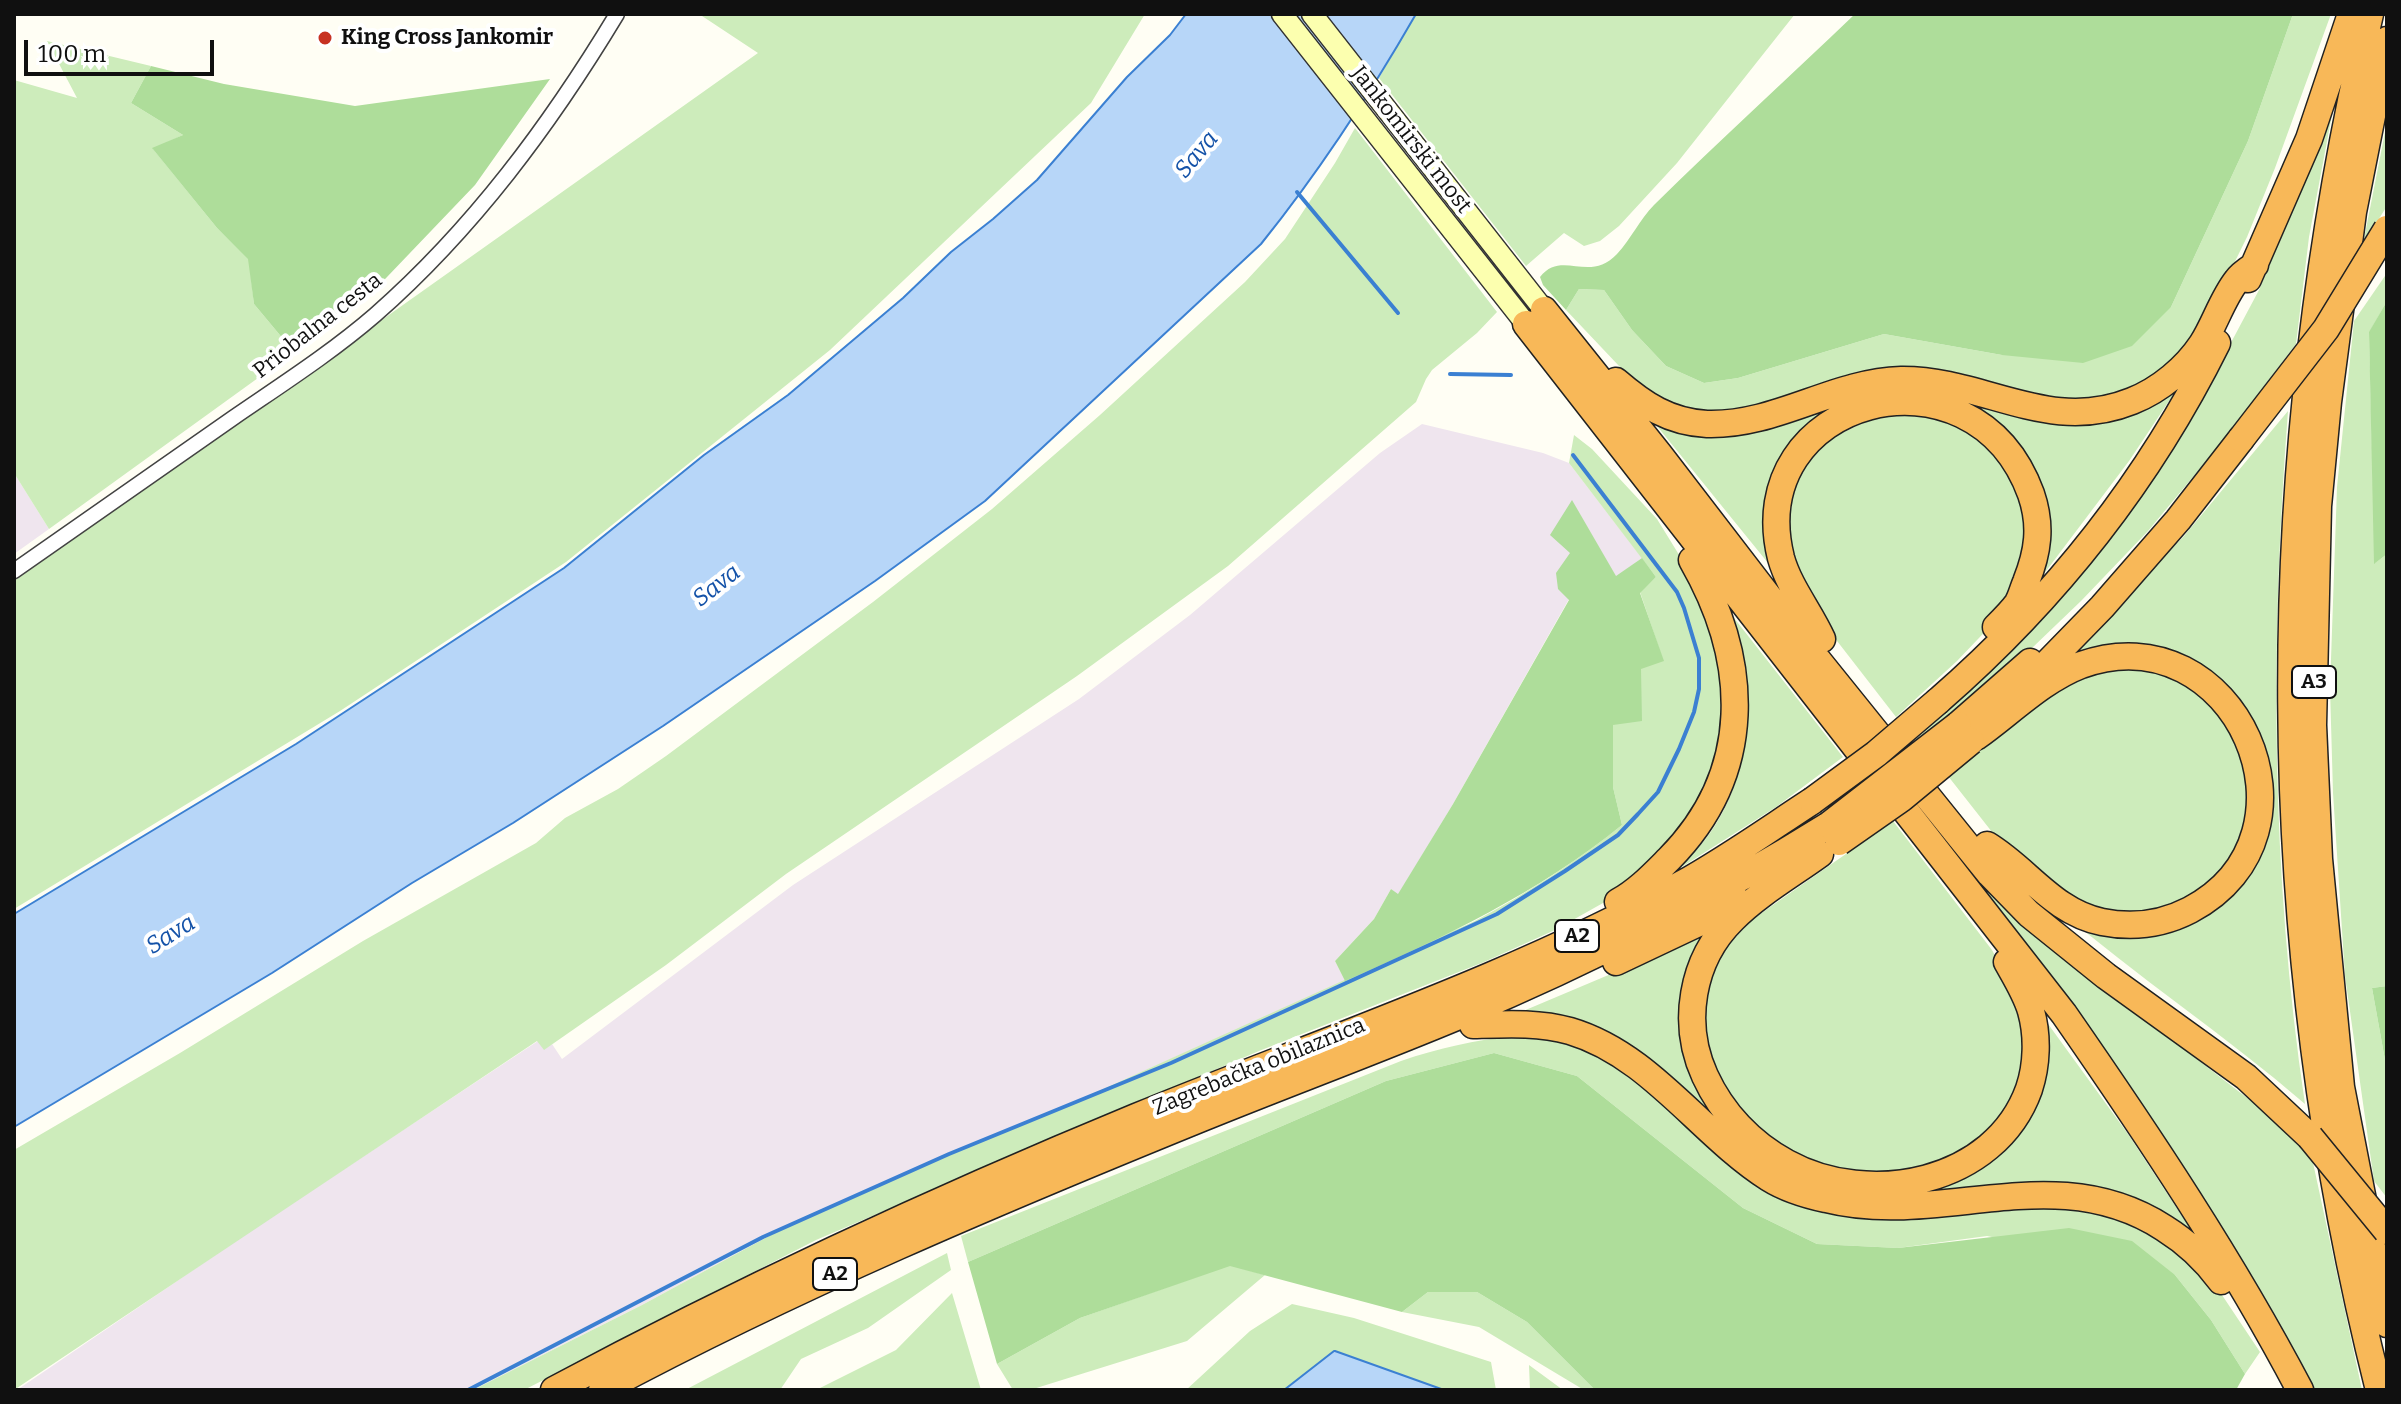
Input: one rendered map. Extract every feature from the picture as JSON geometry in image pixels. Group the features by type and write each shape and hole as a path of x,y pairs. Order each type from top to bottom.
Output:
{"highway":[{"path":"1938,701 1988,658 2047,597 2145,468 2209,359 2255,265 2309,139 2351,14"},
{"name":"A3","path":"2370,14 2348,106 2327,220 2304,405 2290,633 2290,734 2295,864 2310,1028 2333,1180 2379,1390"},
{"name":"A3","path":"2387,40 2353,212 2328,402 2318,506 2313,725 2319,859 2341,1087 2387,1324"},
{"path":"1325,1068 1355,1066 1473,1025 1709,918 1829,840 1902,798 1969,734 2022,670 2093,601 2235,447 2326,329 2387,229"},
{"path":"1542,319 1641,402 1659,413 1693,422 1727,423 1754,419 1860,385 1905,380 1965,389 2034,409 2084,413 2133,401 2178,372 2201,345 2237,278 2255,265"},
{"path":"1542,319 1659,454 1808,648 1990,874 2029,914 2154,1011 2246,1077 2310,1137 2387,1231"},
{"path":"1397,1013 1623,899 1647,881 1684,844 1704,817 1727,765 1734,734 1734,677 1729,644 1711,593 1642,474 1542,319"},
{"path":"1822,639 1789,579 1779,548 1780,495 1796,456 1831,423 1848,413 1881,404 1902,400 1924,402 1954,410 1975,421 1999,439 2016,461 2026,481 2038,521 2035,557 2018,603 1965,662 1938,701"},
{"path":"1659,454 1719,512 1987,845 2065,925 2143,988 2154,1011"},
{"path":"1642,474 2064,1014 2202,1221 2298,1386"},
{"path":"1969,734 2080,666 2126,658 2163,662 2182,669 2218,693 2233,711 2253,747 2260,778 2261,801 2257,822 2252,841 2237,869 2213,895 2166,920 2119,924 2088,918 2034,886 2005,856 1987,845"},
{"name":"Zagrebačka obilaznica","path":"554,1390 743,1291 969,1188 1598,927 1684,883 1812,801 1876,754 1938,701"},
{"path":"1829,840 1749,905 1718,936 1699,971 1692,1007 1692,1027 1701,1065 1719,1101 1747,1135 1786,1163 1808,1173 1853,1184 1912,1182 1957,1168 1978,1157 2011,1125 2024,1104 2036,1057 2031,1012 2004,956 2004,936"},
{"name":"Zagrebačka obilaznica","path":"602,1390 756,1311 886,1250 1009,1197 1463,1014 1609,947 1749,874 1829,840"},
{"path":"1473,1025 1542,1025 1571,1031 1600,1043 1648,1075 1770,1179 1824,1199 1847,1204 1889,1206 2064,1194 2117,1204 2151,1219 2205,1258 2276,1369 2298,1386"}],"main road":[{"name":"Jankomirski most","path":"1282,14 1503,295 1542,319"},
{"name":"Jankomirski most","path":"1312,14 1521,279 1542,319"}],"street":[{"name":"Priobalna cesta","path":"14,571 317,360 374,315 435,256 532,145 574,85 617,14"}],"shaded area":[{"path":"1422,424 1543,453 1569,463 1642,558 1616,577 1572,501 1569,599 1398,895 1391,889 1374,919 1335,961 1345,981 1090,1095 806,1216 642,1305 473,1390 17,1390 538,1041 544,1049 552,1044 562,1059 793,885 1079,699 1190,615 1380,453"},
{"path":"14,473 49,529 14,554"}],"green space":[{"path":"699,14 1145,14 1091,103 830,350 566,562 340,711 14,909 14,581 758,53"},
{"path":"1416,14 1795,14 1677,163 1619,226 1600,241 1584,246 1564,233 1526,266 1379,78"},
{"path":"1855,14 2293,14 2248,141 2171,307 2132,346 2083,363 2002,355 1884,334 1738,378 1704,383 1666,366 1632,330 1604,290 1579,289 1566,310 1543,285 1540,277 1557,266 1596,266 1617,254 1654,205"},
{"path":"2293,14 2331,14 2247,237 2199,331 2164,372 2132,390 2080,403 1990,385 1726,415 1676,410 1637,385 1566,310 1579,289 1604,290 1632,330 1666,366 1704,383 1738,378 1884,334 2002,355 2171,307 2248,141"},
{"path":"47,41 151,66 131,103 183,135 153,149 217,228 249,259 254,304 294,352 49,529 14,473 14,80 77,98"},
{"path":"151,66 224,84 355,106 550,79 475,185 365,300 294,352 254,304 248,259 217,228 152,148 183,135 131,103"},
{"path":"2334,104 2309,237 2296,344 2217,448 2148,531 2007,672 1919,745 1915,740 2001,660 2210,382 2259,290"},
{"path":"2387,122 2387,206 2363,244"},
{"path":"1355,128 1497,312 1432,370 1416,402 1228,566 1077,676 786,874 666,965 544,1050 537,1041 14,1390 14,1150 363,941 536,843 565,818 618,789 666,756 873,602 992,509 1245,282 1285,239"},
{"path":"2387,273 2387,301 2369,333 2375,563 2387,554 2387,986 2372,988 2387,1071 2387,1198 2374,1181 2345,976 2333,793 2330,688 2337,487 2354,321"},
{"path":"2387,301 2387,554 2374,564 2369,332"},
{"path":"2183,380 2129,461 2037,583 2036,476 2025,456 2011,438 1924,394 1787,459 1781,579 1657,426 1676,432 1848,399 1932,392 2026,418"},
{"path":"1909,408 1986,437 2026,506 2026,559 1999,617 1896,717 1801,590 1783,515 1798,470 1847,423"},
{"path":"2288,411 2278,585 2277,758 2285,931 2305,1104 2057,908 2074,919 2209,910 2270,781 2260,735 2243,707 2222,685 2170,657 2048,675 2184,536"},
{"path":"1574,435 1592,449 1657,519 1705,597 1721,644 1727,733 1698,813 1619,894 1555,930 1484,962 1259,1051 816,1240 524,1390 473,1390 642,1305 806,1216 1090,1095 1475,921 1551,876 1622,825 1613,787 1613,725 1641,668 1663,660 1640,592 1656,577 1569,463"},
{"path":"1572,500 1616,576 1642,558 1656,577 1640,593 1664,661 1641,669 1642,721 1613,725 1613,787 1622,825 1523,893 1418,948 1345,981 1335,961 1374,919 1391,889 1398,894 1569,600 1558,589 1556,573 1570,553 1550,535"},
{"path":"1727,609 1843,757 1776,807 1677,870 1720,818 1735,784 1744,748 1746,693"},
{"path":"2115,670 2149,670 2175,676 2228,717 2251,777 2241,848 2195,899 2137,916 2091,911 2003,846 1948,776 2005,727 2047,697 2091,675"},
{"path":"1918,803 2154,1026 2255,1104 2312,1158 2362,1390 2314,1390 2296,1355 1916,805"},
{"path":"1893,821 1992,950 2020,1010 2026,1054 2015,1100 1981,1144 1945,1164 1867,1176 1803,1160 1763,1135 1725,1092 1706,1044 1703,1016 1706,990 1724,949 1753,919"},
{"path":"1726,917 1686,1038 1768,1164 1653,1065 1509,1017 1644,960"},
{"path":"2387,986 2387,1071 2372,988"},
{"path":"2043,1017 2128,1134 2199,1242 2171,1218 2133,1200 1874,1195 1991,1158"},
{"path":"1514,1036 1552,1040 1589,1052 1629,1074 1758,1181 2077,1205 2153,1229 2212,1280 2260,1352 2245,1374 2211,1320 2175,1275 1987,1236 1898,1248 1817,1244 1743,1208 1577,1076 1494,1053 1386,1081 968,1262 961,1236 1401,1061 1457,1045"},
{"path":"1494,1053 1577,1076 1743,1208 1817,1244 1898,1248 2069,1228 2132,1241 2175,1275 2211,1320 2245,1374 2236,1390 1595,1390 1527,1322 1477,1292 1428,1292 1402,1312 1230,1266 1080,1318 997,1364 968,1262 1386,1081"},
{"path":"947,1253 951,1270 868,1328 801,1359 780,1390 685,1390"},
{"path":"1230,1265 1265,1275 1187,1341 1030,1390 1013,1390 997,1364 1080,1318"},
{"path":"1428,1292 1477,1292 1527,1322 1595,1390 1584,1390 1479,1327 1402,1312"},
{"path":"952,1293 981,1390 816,1390 896,1350"},
{"path":"1292,1304 1354,1318 1491,1362 1496,1390 1444,1390 1335,1351 1284,1390 1186,1390 1250,1331"},
{"path":"1529,1365 1563,1390 1530,1390"}],"water":[{"name":"Sava","path":"1186,14 1416,14 1343,132 1261,244 985,501 875,581 663,726 513,823 412,883 272,973 14,1127 14,914 296,744 564,568 704,455 788,395 1037,180"},
{"path":"1335,1351 1444,1390 1284,1390"}],"waterway":[{"path":"1297,192 1398,313"},
{"path":"1450,374 1511,375"},
{"path":"468,1390 763,1237 949,1154 1171,1063 1497,914 1618,835 1658,792 1679,749 1694,712 1699,689 1699,658 1677,592 1573,455"}],"place":[{"name":"King Cross Jankomir","path":"325,38"}]}
